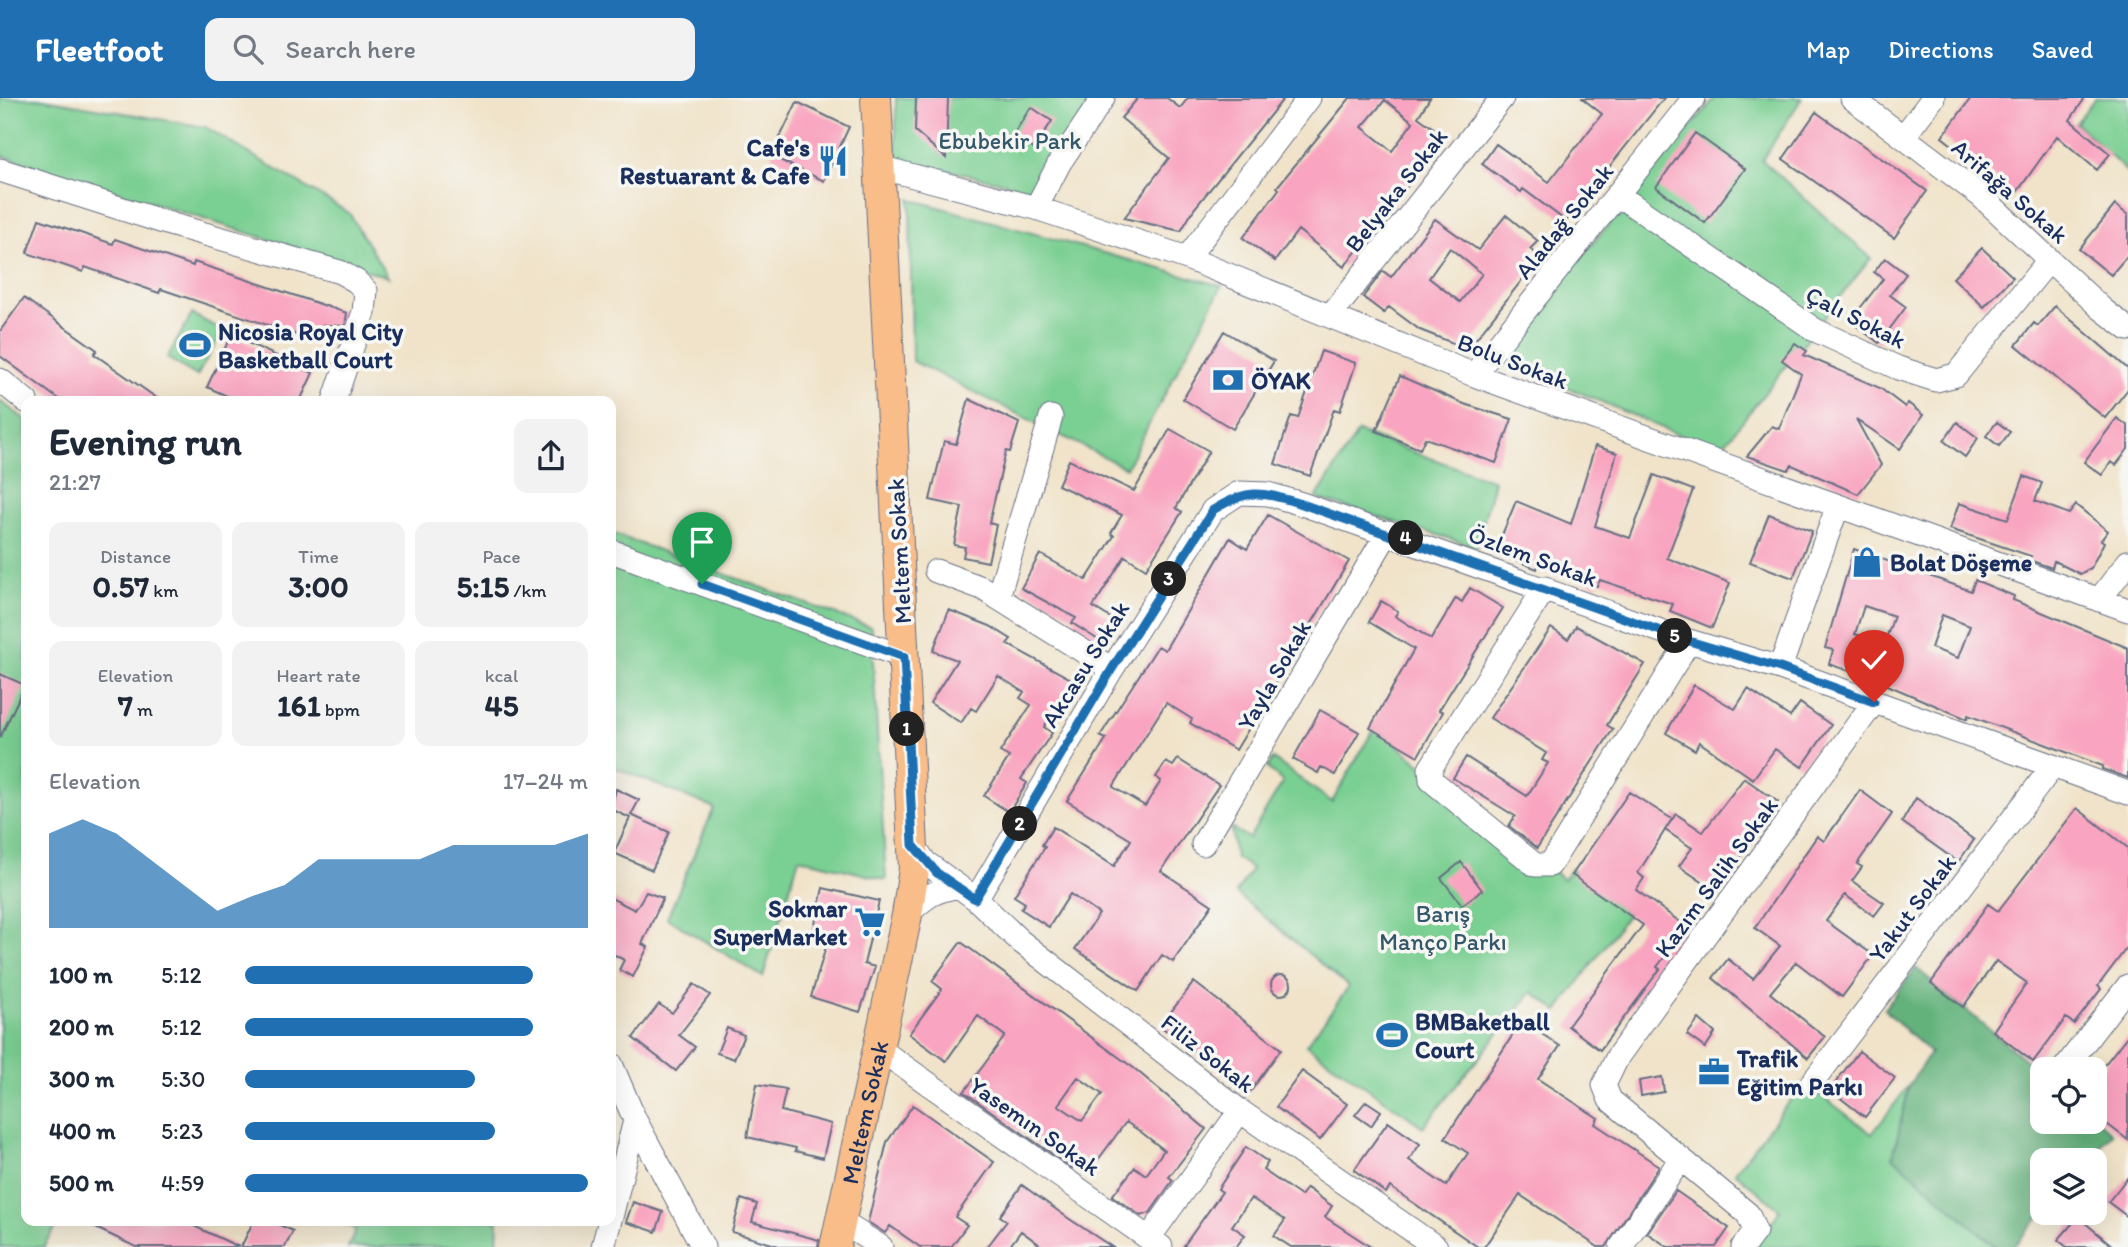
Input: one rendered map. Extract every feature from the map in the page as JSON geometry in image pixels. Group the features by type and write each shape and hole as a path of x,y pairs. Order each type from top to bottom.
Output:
{"main road":[{"name":"Meltem Sokak","path":"838,1234 907,915 914,869 876,98"}],"street":[{"path":"1036,208 1060,162 1103,98"},
{"path":"1186,258 1309,98"},
{"name":"Belyaka Sokak","path":"1331,315 1502,98"},
{"name":"Aladağ Sokak","path":"1474,375 1694,98"},
{"name":"Arifağa Sokak","path":"1852,98 1981,196 2128,329"},
{"path":"1904,135 1933,98"},
{"name":"Bolu Sokak","path":"878,167 1036,208 1186,258 1474,375 2128,610"},
{"path":"0,170 173,225 340,272 356,281 366,291 364,312 336,396"},
{"name":"Çalı Sokak","path":"1618,195 1815,330 1898,368 1936,380 1956,375 2049,260"},
{"path":"0,380 21,397"},
{"path":"998,597 1051,418"},
{"name":"Akcasu Sokak","path":"967,893 1213,510 1239,494 1268,494"},
{"name":"Özlem Sokak","path":"1268,494 1388,532 1689,641 1780,668 2128,793"},
{"path":"1780,668 1838,508"},
{"name":"Yayla Sokak","path":"1203,844 1388,532"},
{"path":"616,553 904,657"},
{"path":"2099,600 2128,562"},
{"path":"936,571 957,577 998,597 1112,669"},
{"path":"1545,588 1430,769 1431,780 1535,865 1550,865 1689,641"},
{"name":"Kazım Salih Sokak","path":"1680,1160 1610,1100 1604,1085 1618,1056 1874,702"},
{"name":"Yakut Sokak","path":"1812,1083 2053,766"},
{"name":"Filiz Sokak","path":"913,845 925,862 967,893 1020,941 1240,1111 1436,1247"},
{"path":"907,915 926,897 941,888 967,893"},
{"path":"2073,1057 2128,986"},
{"name":"Yasemın Sokak","path":"879,1049 1155,1242"},
{"path":"616,1076 635,1120 703,1247"},
{"path":"1155,1242 1240,1111"},
{"path":"616,1195 635,1120"},
{"path":"1621,1247 1680,1160 1728,1194 1748,1214 1755,1231 1743,1247"},
{"path":"603,1247 608,1226"},
{"path":"838,1234 881,1247"}],"green space":[{"path":"0,98 38,98 205,127 349,213 388,277 0,155"},
{"name":"Ebubekir Park","path":"896,98 1094,98 1031,189 896,159"},
{"path":"1715,98 1802,98 1762,160 1871,258 1718,452 1497,357"},
{"path":"2095,98 2128,98 2128,173 2076,123"},
{"path":"910,199 1222,286 1126,468 912,361"},
{"name":"Nicosia Royal City Basketball Court","path":"192,314 223,331 197,376 167,358"},
{"path":"0,401 21,416 21,1226 56,1226 44,1247 0,1247"},
{"path":"1358,432 1494,481 1477,547 1316,498"},
{"path":"616,535 871,627 886,880 799,858 763,977 667,918 714,808 616,768"},
{"name":"Barış Manço Parkı","path":"1375,727 1563,879 1571,869 1628,914 1558,1011 1532,992 1423,1127 1306,1045 1349,987 1236,893 1252,869 1235,857 1231,828 1249,838 1283,782 1267,768 1273,759 1332,802"},
{"path":"1916,968 2030,1064 2030,1134 2107,1134 2107,1129 2112,1133 2099,1148 2030,1148 2030,1225 2032,1225 2013,1247 1996,1247 1893,1157 1909,1085 1930,1053 1884,1009"},
{"path":"1804,1082 1872,1134 1909,1085 1894,1157 1996,1247 1755,1247 1780,1210 1735,1172"},
{"path":"348,1226 498,1226 497,1247 348,1247 356,1230"}],"building":[{"path":"916,98 948,98 946,158 915,131"},
{"path":"1138,98 1167,98 1180,108 1188,98 1284,98 1194,209 1181,231 1124,218 1169,158 1121,118"},
{"path":"1350,98 1430,98 1418,117 1446,137 1344,267 1298,230 1275,261 1243,238 1279,189 1277,187","holes":["1385,100 1413,122 1392,151 1362,127"]},
{"path":"1582,98 1664,98 1566,221 1523,189 1521,192 1482,164 1496,144 1549,182 1602,114"},
{"path":"1971,98 2085,98 2070,120 2110,154 2097,170 2057,136 2015,195 1942,137"},
{"path":"797,102 849,127 824,181 771,156"},
{"path":"1031,107 1052,121 1034,149 1013,135"},
{"path":"1816,112 1927,191 1894,238 1783,159"},
{"path":"1695,133 1745,169 1705,223 1656,187"},
{"path":"2115,205 2128,215 2128,255 2111,275 2079,249"},
{"path":"1506,215 1538,241 1530,249 1540,257 1468,349 1420,330 1389,307 1384,313 1363,297 1383,271 1391,277 1435,219 1478,250","holes":["1450,248 1482,274 1460,302 1429,278"]},
{"path":"39,219 113,244 115,239 193,266 194,262 347,313 345,326 324,325 318,342 161,289 159,293 85,267 83,272 27,253"},
{"path":"1982,248 2013,277 1984,307 1953,278"},
{"path":"1885,258 1906,274 1890,295 1906,307 1879,343 1850,321 1883,279 1874,272"},
{"path":"24,298 97,350 94,354 154,396 54,396 0,356 0,331"},
{"path":"2055,306 2128,369 2128,389 2105,418 2016,345 2034,323 2038,326"},
{"name":"ÖYAK","path":"1224,331 1274,361 1233,429 1183,399"},
{"path":"231,335 313,373 302,396 227,396 207,387"},
{"path":"1795,343 1807,351 1804,355 1880,388 1905,407 1908,403 1923,415 1900,449 1856,419 1881,465 1858,494 1792,465 1788,470 1747,456 1772,426 1779,429 1801,374 1782,360"},
{"path":"1321,351 1356,363 1340,411 1334,409 1310,476 1275,464 1291,416 1298,418"},
{"path":"1400,376 1464,404 1512,419 1496,463 1425,438 1420,449 1376,431"},
{"path":"969,399 1019,423 1010,452 1006,451 989,523 996,525 988,562 963,557 965,547 954,545 962,507 930,500 944,441 956,444"},
{"path":"2117,418 2128,426 2128,449 2116,465 2111,462 2102,475 2084,462"},
{"path":"1957,422 1978,438 1965,457 1944,441"},
{"path":"1997,422 2010,432 1999,446 1986,436"},
{"path":"1170,429 1209,451 1176,508 1182,512 1146,569 1125,556 1093,607 1117,622 1103,643 1072,623 1076,618 1021,588 1040,554 1086,580 1114,536 1111,533 1122,515 1058,485 1069,460 1134,491"},
{"path":"1595,446 1617,453 1595,526 1630,538 1654,475 1693,490 1667,558 1730,583 1712,628 1670,611 1673,604 1600,580 1597,586 1539,563 1537,569 1495,552 1516,501 1571,524"},
{"path":"2024,476 2042,483 2035,501 2069,514 2076,505 2108,531 2101,540 2104,542 2091,568 2080,574 2054,561 2052,568 2029,560 2031,556 1950,529 1959,503 2008,519"},
{"path":"1769,514 1812,531 1793,578 1750,562"},
{"path":"1268,515 1349,561 1236,750 1190,723 1192,719 1166,703 1113,787 1145,806 1161,781 1156,777 1166,762 1173,766 1178,759 1219,785 1161,871 1212,905 1173,962 1162,955 1138,991 1075,949 1099,914 1070,894 1049,927 1021,909 1025,903 1014,896 1045,847 1042,845 1053,827 1114,866 1131,840 1067,801 1106,739 1100,736 1158,646 1165,650 1230,538 1247,549"},
{"path":"1854,549 1971,591 1975,580 2014,596 2013,600 2128,648 2128,778 2102,769 2103,766 1968,715 1967,719 1871,678 1829,664 1833,650 1825,648","holes":["1864,606 1894,616 1884,644 1855,634","1942,615 1970,626 1958,658 1931,648"]},
{"path":"1470,588 1503,608 1439,710 1443,712 1418,756 1370,728 1414,649 1369,622 1381,601 1398,611 1395,616 1431,639 1456,598 1462,602"},
{"path":"949,610 990,626 1011,639 1007,644 1073,680 1044,727 1052,733 1021,779 1027,783 1009,812 984,796 1009,757 1000,752 1031,705 1020,698 1024,692 998,676 976,711 971,708 961,723 930,703 957,660 933,651"},
{"path":"1576,626 1645,664 1607,725 1613,729 1537,848 1509,826 1515,816 1453,778 1466,757 1527,796 1548,763 1542,760 1546,753 1490,718 1551,628 1568,639"},
{"path":"0,674 21,683 21,693 0,738"},
{"path":"1694,685 1735,709 1748,689 1790,717 1800,703 1831,725 1802,767 1775,749 1753,779 1699,742 1695,750 1666,733"},
{"path":"1320,710 1359,732 1335,775 1321,767 1318,773 1293,759"},
{"path":"1744,778 1778,802 1717,892 1679,866 1692,848 1665,830 1676,814 1703,832"},
{"path":"616,789 639,800 631,815 669,832 652,870 616,854 630,818 616,811"},
{"path":"1860,790 1892,814 1857,864 1862,867 1852,881 1884,903 1874,916 1845,895 1826,921 1873,955 1842,997 1796,962 1770,993 1825,1037 1808,1058 1713,978 1728,959 1753,979 1780,946 1755,928 1817,836 1824,841"},
{"path":"1629,792 1672,819 1638,873 1644,878 1636,890 1687,927 1657,967 1660,969 1600,1050 1568,1026 1643,925 1572,875"},
{"path":"1916,798 1974,840 1958,862 1902,822"},
{"path":"2077,808 2128,848 2128,946 2098,986 2101,989 2074,1024 2066,1018 2037,1057 2030,1057 2030,1060 1993,1031 2027,983 1996,961 1963,1007 1931,983 1988,904 1998,911"},
{"path":"1461,862 1482,890 1462,905 1441,878"},
{"path":"823,888 879,901 864,964 875,967 860,1012 811,997 828,940 812,937"},
{"path":"646,892 663,898 642,944 648,947 633,977 619,970 624,960 616,956 616,900 635,910"},
{"path":"961,942 1135,1069 1206,1129 1169,1177 1173,1180 1150,1213 1141,1216 1112,1196 1135,1167 1146,1175 1164,1150 1126,1122 1089,1172 1076,1163 1072,1168 964,1092 1005,1036 978,1016 946,1061 909,1034 942,989 932,981","holes":["1078,1077 1102,1094 1082,1121 1058,1105"]},
{"path":"1281,975 1288,978 1291,985 1288,992 1281,995 1274,992 1271,985 1274,978"},
{"path":"1194,982 1281,1049 1250,1092 1160,1026"},
{"path":"694,984 710,995 679,1035 695,1047 676,1071 633,1038 659,1004 672,1013"},
{"path":"1699,1019 1715,1033 1705,1048 1687,1035"},
{"path":"1522,1021 1560,1046 1538,1079 1598,1118 1595,1124 1659,1166 1606,1247 1598,1247 1520,1195 1484,1247 1478,1247 1390,1187 1386,1193 1354,1170 1388,1122 1420,1144 1409,1160 1446,1186 1468,1153 1445,1138"},
{"path":"727,1028 744,1035 734,1059 717,1053"},
{"path":"2128,1035 2128,1140 2107,1124 2107,1062"},
{"path":"1859,1051 1895,1078 1865,1117 1830,1090"},
{"path":"1302,1071 1347,1104 1320,1140 1276,1107"},
{"path":"1662,1077 1664,1092 1641,1096 1639,1081"},
{"path":"757,1084 786,1089 781,1111 831,1124 823,1158 795,1151 796,1148 747,1137"},
{"path":"1366,1101 1381,1111 1371,1126 1355,1115"},
{"path":"913,1105 994,1162 955,1217 967,1225 951,1247 920,1247 890,1226 885,1233 868,1222 887,1142"},
{"path":"1246,1147 1268,1162 1263,1170 1301,1196 1307,1188 1332,1206 1325,1217 1371,1247 1291,1247 1274,1236 1285,1220 1251,1198 1232,1226 1245,1235 1236,1247 1183,1247 1222,1192 1218,1189"},
{"path":"2128,1177 2128,1217 2108,1202"},
{"path":"1022,1185 1112,1247 1043,1247 1021,1231 1009,1247 987,1247 1007,1221 1000,1216"},
{"path":"1676,1191 1729,1228 1716,1247 1668,1247 1647,1233"},
{"path":"741,1199 757,1204 752,1222 819,1240 818,1247 782,1247 732,1232"},
{"path":"633,1202 663,1212 656,1232 626,1222"},
{"path":"2071,1225 2088,1225 2114,1247 2067,1247 2058,1240"},
{"path":"92,1226 194,1226 239,1247 136,1247"},
{"path":"251,1226 282,1226 293,1231 285,1247 241,1247"}],"place":[{"name":"Cafe's Restuarant & Cafe","path":"833,161"},
{"name":"Nicosia Royal City Basketball Court","path":"195,345"},
{"name":"ÖYAK","path":"1228,380"},
{"name":"Bolat Döşeme","path":"1867,562"},
{"name":"Sokmar SuperMarket","path":"870,922"},
{"name":"BMBaketball Court","path":"1392,1035"},
{"name":"Trafik Eğitim Parkı","path":"1714,1072"}],"route":[{"path":"702,584 904,657 913,845 937,873 975,899 1112,669 1213,510 1239,494 1268,494 1388,532 1689,641 1780,668 1874,702"}]}
